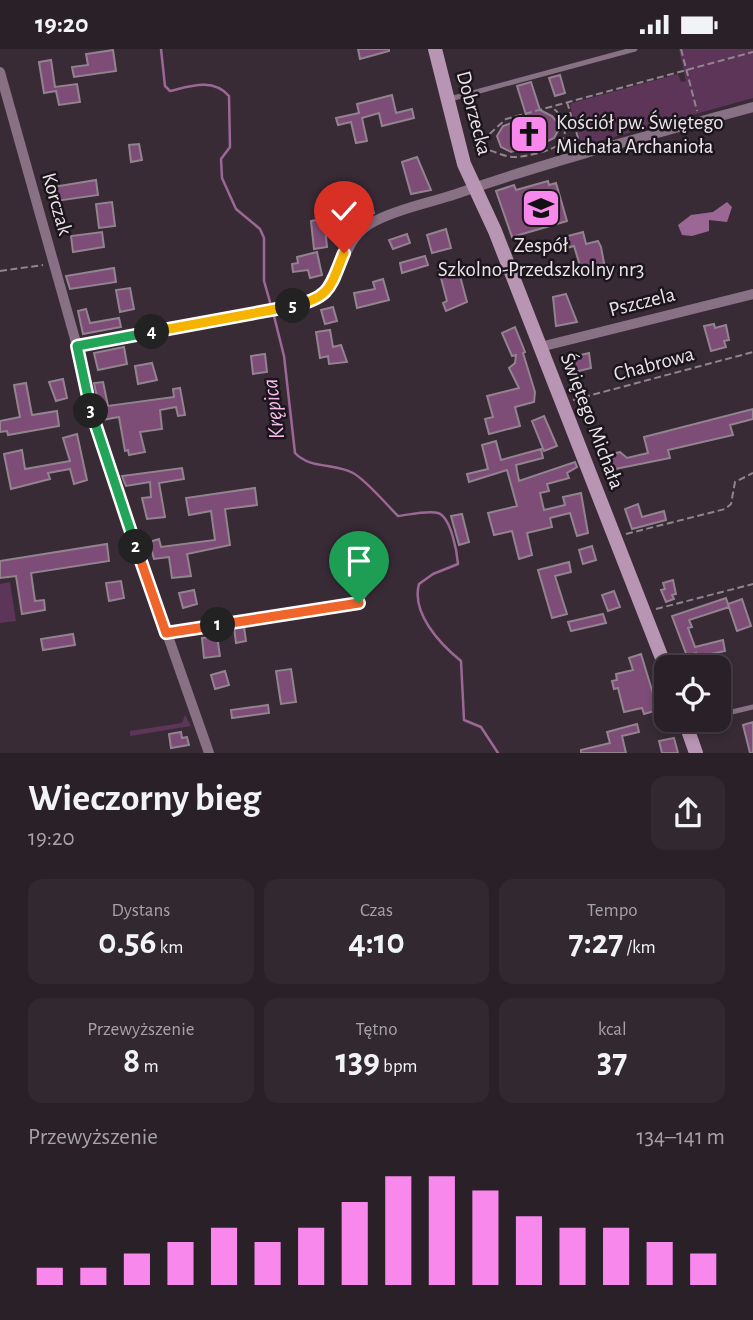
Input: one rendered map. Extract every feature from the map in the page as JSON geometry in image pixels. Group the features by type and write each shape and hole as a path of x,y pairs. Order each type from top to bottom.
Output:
{"street":[{"name":"Dobrzecka","path":"435,49 461,152 475,187"},
{"name":"Korczak","path":"0,72 77,346 99,440 209,753"},
{"path":"77,346 311,301 330,289 344,253 365,227 383,217 475,187 753,107"},
{"name":"Świętego Michała","path":"475,187 661,655"},
{"name":"Pszczela","path":"540,347 753,294"},
{"path":"689,732 696,753"}],"lane":[{"path":"447,100 635,49"},
{"path":"166,633 352,605 359,603 371,585"},
{"path":"731,712 753,707"}],"path":[{"path":"681,49 696,111"},
{"path":"461,152 479,147 506,118 753,52"},
{"path":"567,102 583,155"},
{"path":"479,147 515,158 557,146 564,137 565,125 561,115 549,107"},
{"path":"0,271 54,263"},
{"name":"Chabrowa","path":"563,406 582,397 753,352"},
{"path":"615,537 725,509 731,504 735,482 753,474"},
{"path":"644,612 753,584"}],"shaded area":[{"path":"679,49 753,49 753,98 582,146 570,106 572,103 678,74 681,82 686,81"},
{"path":"727,202 732,207 727,222 709,220 709,231 692,236 682,235 678,225 691,215 713,212"},
{"path":"10,582 16,621 0,623 0,584"},
{"path":"185,715 191,726 130,736 130,731 182,723"}],"building":[{"path":"358,49 389,49 389,51 360,59"},
{"path":"113,50 116,71 74,77 72,67 88,65 86,54"},
{"path":"51,60 55,87 77,84 80,102 59,105 56,91 44,93 39,62"},
{"path":"560,75 565,93 555,96 549,78"},
{"name":"Kościół pw. Świętego Michała Archanioła","path":"531,82 540,110 552,116 558,123 558,131 554,138 546,142 511,152 501,147 497,136 503,126 527,118 517,86"},
{"path":"392,95 396,113 412,109 414,118 382,126 379,113 362,118 367,141 356,143 351,122 338,125 336,118 359,113 357,104"},
{"path":"139,144 142,160 131,162 129,145"},
{"path":"417,157 431,190 411,194 402,162"},
{"path":"96,180 98,195 56,201 53,187"},
{"path":"548,181 549,185 556,183 567,221 512,237 496,191 514,185 516,190"},
{"path":"370,199 374,213 325,227 327,247 314,249 311,221 331,217 329,211"},
{"path":"112,202 115,226 99,228 96,204"},
{"path":"446,229 451,248 432,253 427,235"},
{"path":"102,232 104,247 73,252 71,236"},
{"path":"583,232 586,244 598,241 601,247 604,263 597,265 598,268 581,269 574,246 560,250 557,239"},
{"path":"407,234 410,243 393,249 389,240"},
{"path":"317,252 322,275 310,278 308,270 293,272 292,264 298,263 297,257"},
{"path":"425,256 428,265 402,273 400,263"},
{"path":"457,265 467,302 446,311 443,303 447,301 439,270"},
{"path":"114,268 116,282 70,289 66,276"},
{"path":"383,279 389,300 357,308 354,293 375,289 373,282"},
{"path":"130,288 134,309 120,312 116,290"},
{"path":"566,294 577,322 556,326 553,297"},
{"path":"333,307 337,321 325,324 321,310"},
{"path":"86,309 90,323 119,318 121,327 83,334 78,311"},
{"path":"714,324 715,328 726,325 729,340 724,341 726,347 711,351 704,326"},
{"path":"515,327 525,352 523,353 535,392 534,402 515,407 520,426 489,434 485,419 493,417 487,396 519,388 509,368 515,363 516,355 512,356 502,333"},
{"path":"330,330 333,347 341,345 347,362 329,364 328,356 320,358 316,332"},
{"path":"124,347 127,364 98,370 94,353"},
{"path":"589,353 591,368 575,372 572,357"},
{"path":"265,354 267,372 253,374 251,356"},
{"path":"152,363 157,380 138,384 135,366"},
{"path":"63,379 67,398 56,401 49,382"},
{"path":"103,382 108,406 174,397 173,389 180,388 185,415 178,416 176,407 160,410 162,429 140,432 145,452 129,455 128,450 125,451 119,417 102,420 94,383"},
{"path":"26,383 32,415 57,411 59,426 8,435 7,431 0,432 0,421 20,417 14,385"},
{"path":"753,409 753,419 730,425 733,435 668,450 670,458 610,470 606,455 620,452 627,458 648,453 644,437"},
{"path":"544,416 557,446 544,451 532,421"},
{"path":"77,434 87,480 74,484 70,469 48,473 50,479 11,489 4,454 22,450 25,469 70,461 63,438"},
{"path":"496,441 501,460 541,449 543,458 516,465 519,481 575,462 577,467 567,473 569,478 547,484 549,491 540,493 544,510 565,505 563,497 581,493 588,533 577,536 570,513 550,518 552,527 527,533 532,555 519,559 512,531 494,535 488,513 517,506 507,470 469,482 467,474 488,469 482,445"},
{"path":"182,468 184,479 159,483 165,517 147,519 142,498 151,497 150,482 126,486 122,476"},
{"path":"255,488 257,505 225,509 230,545 187,554 191,576 172,578 169,557 154,559 149,542 159,539 161,547 215,540 211,511 189,515 186,498"},
{"path":"638,504 642,517 664,511 666,520 632,529 625,509"},
{"path":"462,514 469,542 459,545 451,516"},
{"path":"107,544 109,561 31,573 35,601 44,600 45,610 22,614 16,576 0,578 0,561"},
{"path":"592,546 596,560 583,564 579,550"},
{"path":"569,562 571,572 555,576 567,614 552,618 538,570"},
{"path":"673,580 676,594 672,595 674,599 666,602 661,590 665,589 663,583"},
{"path":"121,581 124,598 109,601 106,583"},
{"path":"194,590 197,604 183,608 179,593"},
{"path":"614,591 620,607 608,611 602,595"},
{"path":"726,598 729,607 689,620 692,627 688,628 695,647 723,640 725,651 687,655 672,616"},
{"path":"742,599 751,626 737,631 728,604"},
{"path":"603,614 606,623 571,631 568,622"},
{"path":"244,627 246,641 236,643 234,628"},
{"path":"73,634 75,645 43,650 41,639"},
{"path":"217,636 220,656 204,658 202,638"},
{"path":"641,654 654,697 654,711 644,714 642,708 624,712 618,688 614,689 612,681 617,680 616,674 633,670 629,658"},
{"path":"291,669 296,702 281,704 276,671"},
{"path":"225,671 229,685 215,689 211,675"},
{"path":"268,705 269,713 232,718 231,710"},
{"path":"753,722 753,753 750,753 743,725"},
{"path":"637,724 639,732 622,736 626,753 581,753 581,750 610,743 607,732"},
{"path":"181,732 182,738 187,737 189,745 171,748 169,734"},
{"path":"674,738 678,753 662,753 659,741"}],"waterway":[{"name":"Krępica","path":"161,49 165,86 170,91 209,85 223,90 229,96 230,147 221,159 222,178 236,209 260,229 264,238 264,281 270,302"},
{"name":"Krępica","path":"274,316 284,356 295,453 315,464 346,470 358,476 398,516 434,512 443,516 446,521 458,564 433,574 419,584 419,606 436,637 461,661 464,720 481,727 498,753"}],"place":[{"name":"Kościół pw. Świętego Michała Archanioła","path":"529,134"},
{"name":"Zespół Szkolno-Przedszkolny nr3","path":"541,208"}],"route":[{"path":"344,253 330,289 311,301 271,311 77,346 99,440 166,633 359,603"}]}
